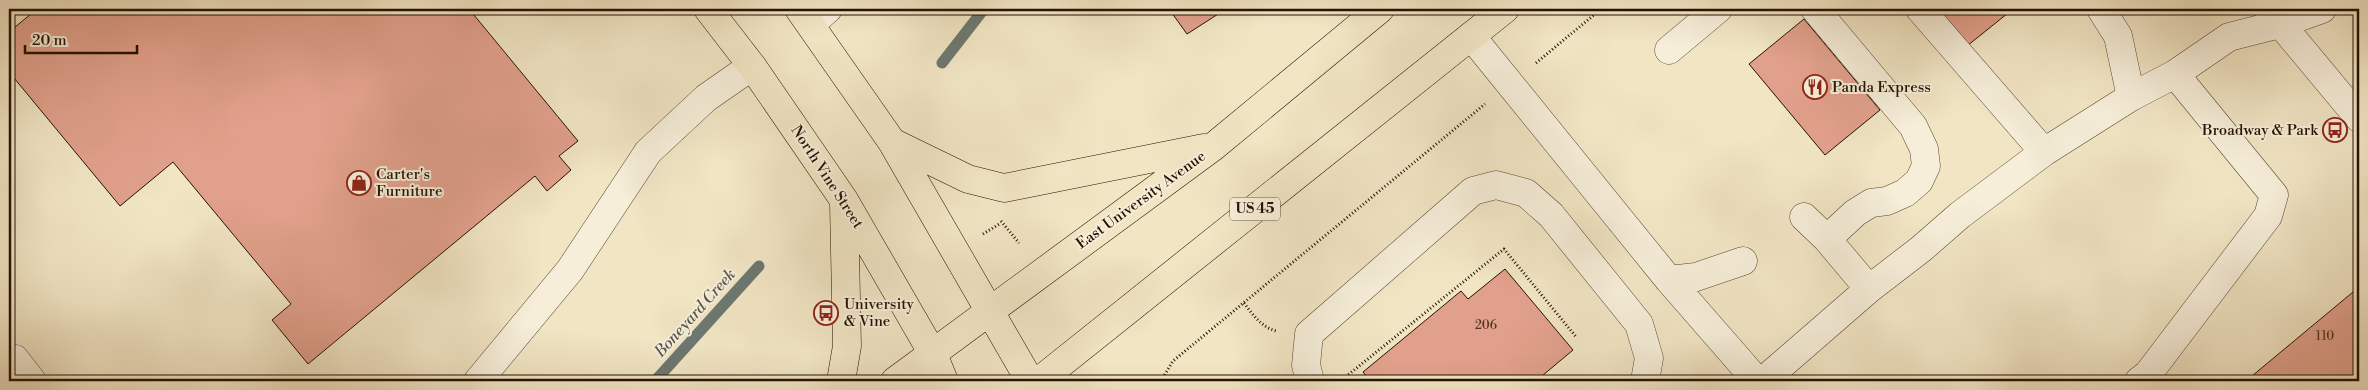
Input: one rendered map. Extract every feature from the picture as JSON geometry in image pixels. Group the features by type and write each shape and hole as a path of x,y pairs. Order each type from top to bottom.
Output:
{"main road":[{"name":"North Vine Street","path":"708,9 752,66 844,200 933,354 944,381"},
{"name":"East University Avenue","path":"895,381 1213,146 1380,9"},
{"name":"US 45","path":"1040,381 1505,9"},
{"path":"813,14 892,142 991,310 1030,381"},
{"path":"892,142 968,179 1004,188 1213,146"},
{"path":"841,381 847,346 844,200"}],"street":[{"path":"1669,50 1718,9"},
{"path":"1815,9 1913,126 1924,149 1926,166 1919,181 1905,193 1887,201 1871,203 1855,213 1827,239"},
{"path":"1920,9 2044,152"},
{"path":"2102,9 2118,36 2131,97"},
{"path":"1763,381 1869,289 1921,249 1960,215 2044,152 2131,97 2175,74 2228,37 2274,16 2322,9"},
{"path":"2274,16 2359,118"},
{"path":"1471,36 1669,280 1757,381"},
{"path":"478,381 570,270 648,152 706,98 752,66"},
{"path":"2139,381 2148,374 2268,216 2274,195 2175,74"},
{"path":"1310,381 1306,365 1309,334 1473,191 1496,185 1526,193 1551,215 1639,324 1649,358 1645,381"},
{"path":"1804,217 1827,239 1869,289"},
{"path":"1669,280 1696,277 1743,261"},
{"path":"15,360 32,381"}],"path":[{"path":"1541,59 1602,9"},
{"path":"1161,381 1173,362 1485,104"},
{"path":"1001,215 1001,223 1019,243"},
{"path":"983,234 1001,223"},
{"path":"1340,381 1504,249 1577,338"},
{"path":"1244,303 1258,320 1270,329 1309,334"}],"building":[{"name":"Carter's Furniture","path":"37,9 469,9 578,141 559,156 571,170 547,191 535,176 308,364 272,320 291,304 173,162 120,206 9,72 9,32"},
{"path":"1169,9 1226,9 1187,34"},
{"path":"1936,9 2013,9 1967,46"},
{"name":"Panda Express","path":"1804,19 1880,110 1825,155 1749,64"},
{"path":"1505,269 1573,350 1536,381 1370,381 1363,372 1461,291 1468,299"},
{"path":"2359,287 2359,381 2246,381"}],"waterway":[{"name":"Boneyard Creek","path":"942,63 984,9"},
{"name":"Boneyard Creek","path":"655,381 759,266"}],"place":[{"name":"Panda Express","path":"1815,87"},
{"name":"Broadway & Park","path":"2335,130"},
{"name":"Carter's Furniture","path":"359,183"},
{"name":"University & Vine","path":"826,313"}]}
